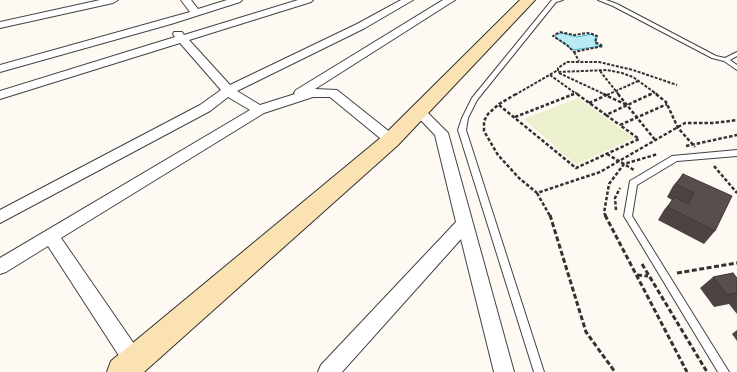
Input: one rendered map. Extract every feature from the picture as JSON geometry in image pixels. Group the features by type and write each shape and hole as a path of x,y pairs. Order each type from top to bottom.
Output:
{"main road":[{"path":"128,367 391,140 528,0"}],"street":[{"path":"0,25 113,0"},
{"path":"186,0 196,13"},
{"path":"0,69 166,22 237,0"},
{"path":"0,95 308,0"},
{"path":"0,217 205,108 228,91 361,26 408,0"},
{"path":"286,101 450,0"},
{"path":"166,22 184,39 228,91 260,110"},
{"path":"0,267 260,110 312,92 333,93 391,140"},
{"path":"419,112 441,133 465,223 498,368"},
{"path":"328,372 465,223"},
{"path":"51,237 128,367"}],"lane":[{"path":"539,372 462,130 465,118 474,99 554,1 560,0"},
{"path":"601,0 615,5 714,57 726,60 737,68"},
{"path":"726,60 737,54"},
{"path":"724,372 628,216 633,183 675,158 737,153"}],"path":[{"path":"574,52 603,46 594,42 597,36 592,34 586,33 574,35 560,32 556,33 553,36 567,45 574,52 579,61"},
{"path":"558,71 558,68 567,62 599,62 677,85"},
{"path":"600,70 656,141"},
{"path":"615,372 586,332 549,213 537,193 518,178 498,155 484,131 484,121 488,114 499,104 558,71 600,70 622,73 639,81 655,92 667,104 678,128 737,193"},
{"path":"558,71 628,105"},
{"path":"499,104 576,168 639,139 550,75"},
{"path":"589,103 639,81"},
{"path":"606,115 655,92"},
{"path":"515,117 576,93"},
{"path":"620,125 667,104"},
{"path":"537,193 600,172 656,141 684,123 714,123 737,120"},
{"path":"684,146 737,135"},
{"path":"607,154 645,177"},
{"path":"642,163 663,154 624,164 609,184 604,214 687,372"},
{"path":"628,175 638,166"},
{"path":"617,217 615,198 620,186"},
{"path":"641,262 648,276 707,372"},
{"path":"664,275 737,263"},
{"path":"637,276 648,276"}],"green space":[{"path":"578,98 634,138 576,165 524,119"}],"water":[{"path":"561,33 577,37 592,34 597,38 595,44 601,46 573,50 556,38 555,35"}],"building":[{"path":"683,174 732,196 715,231 668,207 674,197 688,204 694,193 676,184"},
{"path":"733,273 737,278 737,293 727,295 713,277"}]}
